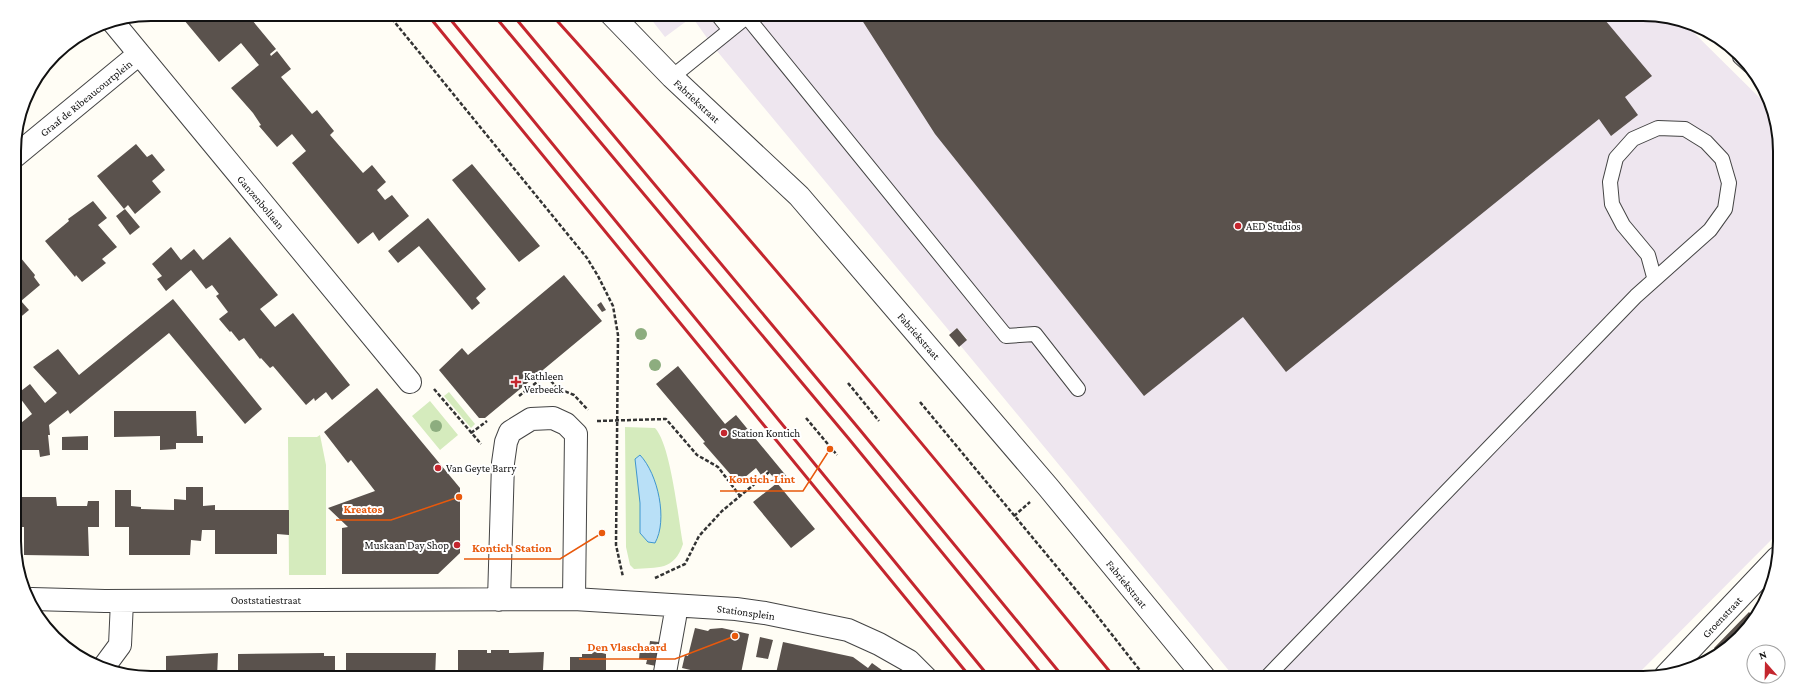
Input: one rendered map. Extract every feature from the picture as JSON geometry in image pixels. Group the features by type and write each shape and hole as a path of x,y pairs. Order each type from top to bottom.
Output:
{"street":[{"name":"Fabriekstraat","path":"618,21 672,77 799,196 1048,487 1199,671"},
{"name":"Ganzenbollaan","path":"116,26 410,382"},
{"name":"Graaf de Ribeaucourtplein","path":"21,151 139,54"},
{"path":"499,600 502,472 506,442 510,432 531,419 553,418 566,424 576,434 574,599"},
{"name":"Groenstraat","path":"1673,667 1771,564"},
{"name":"Ooststatiestraat","path":"35,599 122,601 499,600"},
{"name":"Stationsplein","path":"499,600 574,599 736,609 765,613 848,630 879,644 909,661 919,671"},
{"path":"107,663 120,645 122,601"},
{"path":"665,671 675,617"}],"lane":[{"path":"723,21 730,30"},
{"path":"672,77 741,21"},
{"path":"754,21 1006,336 1035,334 1078,389"},
{"path":"1273,671 1636,296 1710,230 1725,209 1730,183 1722,159 1706,142 1685,129 1658,128 1633,140 1616,158 1610,182 1612,204 1622,225 1648,255 1654,277"}],"path":[{"path":"394,21 587,258 613,306 618,335 616,545 624,584 634,602"},
{"path":"515,399 546,375 557,388 574,395 586,406 592,416"},
{"path":"410,382 433,387 502,472"},
{"path":"848,383 879,421"},
{"path":"920,402 1091,608 1140,671"},
{"path":"806,418 837,455"},
{"path":"471,434 490,419"},
{"path":"594,421 666,419 697,455 718,466 740,496"},
{"path":"650,579 657,578 685,564 699,536 722,512 769,472"}],"shaded area":[{"path":"652,21 687,21 665,37"},
{"path":"695,21 1643,21 1668,23 1692,31 1763,101 1769,117 1772,134 1773,538 1641,671 1229,671 960,345 967,339 957,328 951,333 712,45"}],"green space":[{"path":"449,392 475,424 471,428 444,396"},
{"path":"430,401 458,435 440,450 412,416"},
{"path":"625,427 655,428 661,437 670,465 683,544 675,559 664,566 634,569 630,565 626,547"},
{"path":"320,435 326,465 326,575 289,575 288,437 317,437"}],"water":[{"path":"640,455 652,474 659,498 661,522 655,543 648,542 640,533 640,503 635,459"}],"building":[{"path":"185,21 253,21 276,49 270,54 271,56 277,51 291,69 281,77 312,114 317,110 334,131 330,135 363,173 372,165 386,182 377,190 385,200 392,195 409,216 379,241 373,232 358,244 292,163 306,151 292,134 277,147 259,126 261,125 253,113 231,88 259,65 241,43 219,62"},
{"name":"AED Studios","path":"862,21 1606,21 1652,76 1625,97 1638,115 1611,136 1599,119 1286,372 1243,317 1144,396 935,134"},
{"path":"136,144 147,157 152,154 165,170 152,181 161,192 135,214 128,205 124,209 97,176"},
{"path":"472,164 540,246 519,262 452,180"},
{"path":"93,201 107,218 98,225 117,247 102,259 106,263 82,282 76,275 75,277 45,241 69,221 68,219"},
{"path":"125,209 140,227 130,235 116,216"},
{"path":"428,218 486,289 476,298 480,303 472,310 419,246 398,263 388,251"},
{"path":"230,237 278,295 260,309 275,327 293,313 350,385 332,400 326,392 315,401 314,398 306,405 273,366 270,368 261,358 260,359 244,338 239,341 231,331 230,332 219,319 228,312 216,296 219,294 212,285 206,289 191,270 166,291 157,279 162,276 152,264 171,247 181,260 194,249 203,260"},
{"path":"21,258 35,275 34,277 40,285 21,301"},
{"path":"564,275 602,321 485,418 479,418 439,370 462,348 468,355"},
{"path":"173,299 262,409 245,424 169,333 70,414 68,410 49,425 50,435 48,435 50,455 40,457 39,450 21,450 21,423 32,414 21,399 21,391 30,384 45,403 57,393 33,367 58,349 79,375"},
{"path":"21,301 29,310 21,317"},
{"path":"601,302 606,310 602,312 597,305"},
{"path":"957,328 967,340 959,347 949,335"},
{"name":"Station Kontich","path":"678,366 725,424 736,415 788,478 780,485 767,470 761,475 756,468 738,483 703,443 705,442 656,384"},
{"path":"377,388 460,488 460,553 438,574 342,574 342,528 348,527 328,508 375,491 351,460 348,463 324,432"},
{"path":"114,411 196,411 197,436 203,436 203,443 176,443 176,449 160,450 160,436 114,437"},
{"path":"88,436 88,450 62,450 62,437"},
{"path":"777,483 815,529 791,548 753,502"},
{"path":"186,487 203,487 203,506 215,505 215,510 289,510 289,535 277,534 277,554 215,554 215,530 202,530 201,541 191,540 190,555 129,555 129,527 115,527 115,490 131,490 131,506 141,507 141,509 174,510 174,499 186,500"},
{"path":"21,497 56,497 57,506 87,506 88,501 99,501 99,527 88,527 89,556 24,555 24,527 21,527"},
{"path":"1749,612 1751,614 1735,633 1722,644 1715,649 1714,648"},
{"path":"695,628 708,631 710,629 722,628 749,634 741,671 695,671 682,668 685,655 688,656"},
{"path":"760,637 773,640 768,659 756,657"},
{"path":"650,641 659,642 656,666 646,664 647,660 639,659 640,648 649,648"},
{"path":"783,642 853,657 868,668 872,663 883,671 777,671"},
{"path":"458,650 487,650 487,653 491,653 491,650 509,650 509,653 544,652 543,670 547,670 547,671 458,671"},
{"path":"594,651 606,654 606,671 570,671 570,657 582,657 582,654 592,654"},
{"path":"218,653 217,671 166,671 166,656"},
{"path":"324,653 324,656 335,656 335,671 238,671 238,654"},
{"path":"346,653 436,653 435,671 346,671"}],"railway":[{"path":"433,21 965,671"},
{"path":"452,21 984,671"},
{"path":"499,21 849,439 1039,671"},
{"path":"518,21 860,430 1058,671"},
{"path":"557,21 696,177 767,260 977,510 1109,671"}],"place":[{"name":"AED Studios","path":"1238,226"},
{"name":"Kathleen Verbeeck","path":"516,382"},
{"name":"Station Kontich","path":"724,433"},
{"name":"Kontich-Lint","path":"830,449"},
{"name":"Van Geyte Barry","path":"438,468"},
{"name":"Kreatos","path":"459,497"},
{"name":"Kontich Station","path":"602,533"},
{"name":"Muskaan Day Shop","path":"457,545"},
{"name":"Den Vlaschaard","path":"735,636"}]}
